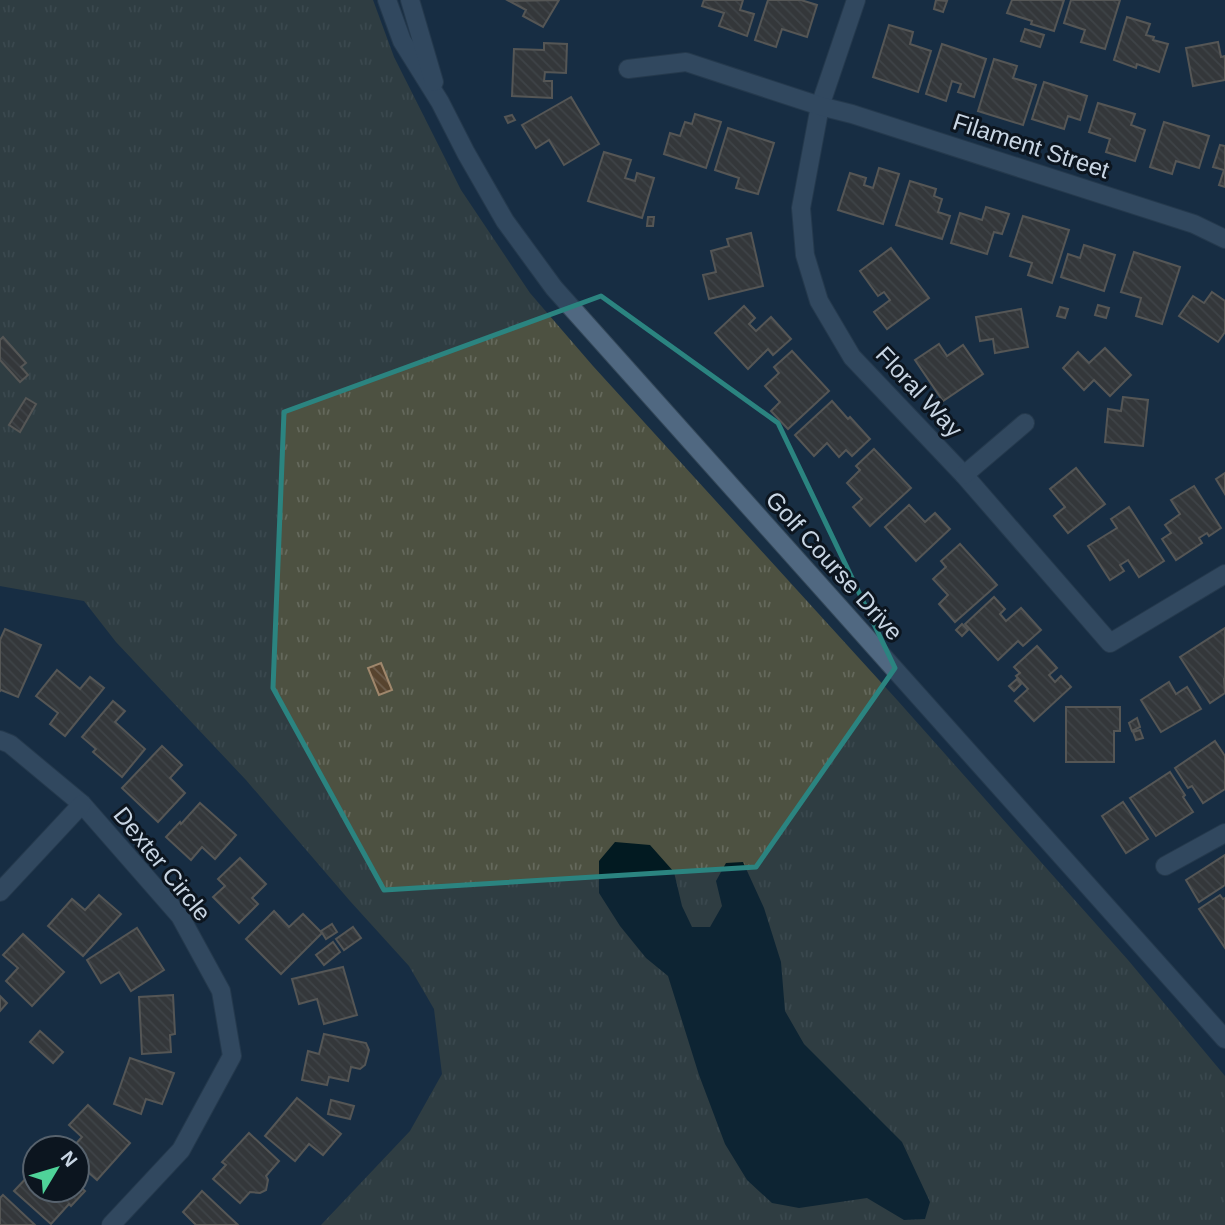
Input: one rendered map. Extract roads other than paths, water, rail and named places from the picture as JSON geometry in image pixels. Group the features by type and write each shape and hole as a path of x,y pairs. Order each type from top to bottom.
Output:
{"street":[{"name":"Golf Course Drive","path":"387,0 402,41 440,102 505,221 554,288 1225,1039"},
{"name":"Golf Course Drive","path":"411,0 440,102"},
{"name":"Floral Way","path":"856,0 820,106 801,208 805,255 819,301 852,357 964,475 1110,643 1225,574"},
{"name":"Filament Street","path":"628,69 685,62 1194,224 1225,239"},
{"path":"964,475 1024,423"},
{"name":"Dexter Circle","path":"0,740 10,744 82,804 180,916 221,991 232,1056 181,1150 111,1225"},
{"path":"0,892 82,804"},
{"path":"1165,866 1225,833"}],"water":[{"path":"615,842 650,845 674,872 682,906 692,927 710,927 722,906 716,881 726,863 743,862 764,908 781,962 785,1011 804,1044 902,1142 930,1202 925,1219 904,1220 867,1198 799,1208 772,1203 747,1180 725,1144 699,1075 668,976 646,958 620,926 599,893 599,861"}]}
